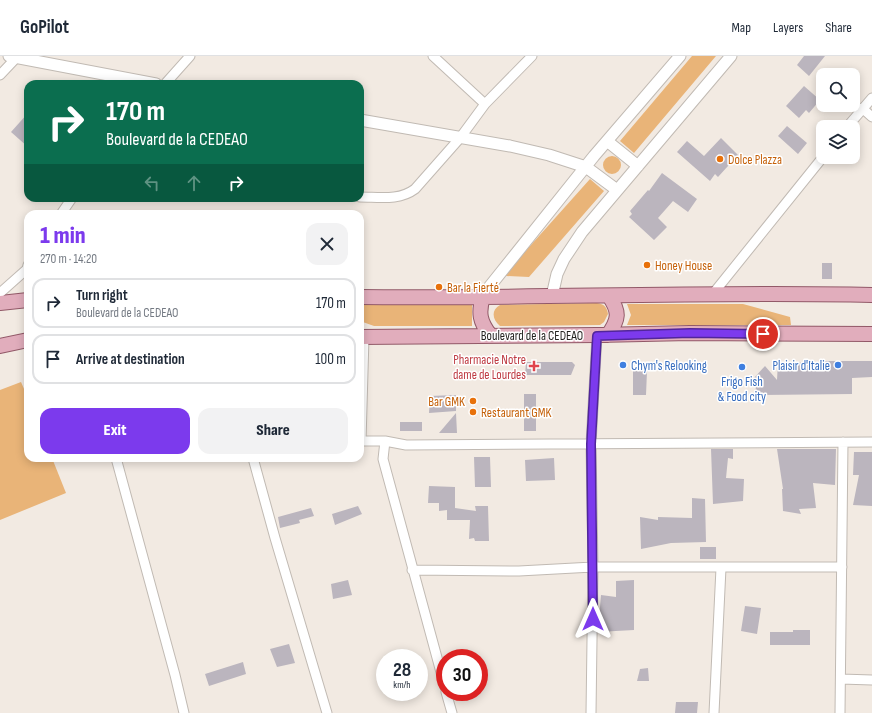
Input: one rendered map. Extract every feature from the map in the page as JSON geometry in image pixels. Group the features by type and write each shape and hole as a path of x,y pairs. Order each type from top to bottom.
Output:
{"main road":[{"path":"364,297 872,295"},
{"path":"602,335 615,324 617,315 615,305 609,296"},
{"path":"483,297 480,306 480,318 483,327 490,335"},
{"path":"0,303 24,300"},
{"name":"Boulevard de la CEDEAO","path":"364,337 690,333 872,334"},
{"path":"0,346 24,341"}],"street":[{"path":"0,75 15,56 58,60 140,80"},
{"path":"169,80 190,56"},
{"path":"433,56 485,104"},
{"path":"364,197 397,197 409,193 415,189 460,138 485,104 532,56"},
{"path":"483,297 490,286 607,141 680,56"},
{"path":"552,296 557,274 564,259 582,232 730,56"},
{"path":"853,120 872,98"},
{"path":"862,108 872,116"},
{"path":"364,121 510,146 549,155 586,167 617,190"},
{"path":"607,141 638,166"},
{"path":"712,295 817,164"},
{"path":"0,293 24,272"},
{"path":"591,713 593,567 591,444 602,335"},
{"path":"364,441 385,441 406,446 872,442"},
{"path":"385,441 383,459 436,655"},
{"path":"840,713 843,442"},
{"path":"117,462 176,675 184,713"},
{"path":"254,462 327,713"},
{"path":"412,570 519,571 593,567 842,567"},
{"path":"714,713 721,568"},
{"path":"841,679 872,680"},
{"path":"449,701 452,713"}],"shaded area":[{"path":"692,56 716,56 634,153 620,141"},
{"path":"612,156 618,159 621,165 618,171 612,174 606,171 603,165 606,159"},
{"path":"590,179 604,191 529,277 506,276 505,274"},
{"path":"472,303 472,326 374,326 364,322 364,304"},
{"path":"597,303 605,306 608,314 604,322 600,325 500,326 494,318 495,309 500,305"},
{"path":"627,304 743,304 790,317 791,325 627,325 631,315"},
{"path":"21,382 24,389 24,462 54,462 66,493 0,520 0,390"}],"building":[{"path":"804,56 825,56 809,76 797,65"},
{"path":"804,86 816,96 816,105 809,113 806,110 799,118 786,106"},
{"path":"24,117 24,143 11,132"},
{"path":"787,126 807,143 798,154 778,136"},
{"path":"721,138 738,155 718,177 715,174 710,181 677,152 687,141 704,156"},
{"path":"662,173 697,199 688,212 673,201 658,218 667,227 654,240 629,217 632,214 630,211 648,190 649,191"},
{"path":"822,263 832,263 832,279 822,279"},
{"path":"819,361 872,361 872,377 852,378 852,394 755,395 756,386 759,384 754,378 765,366 777,380 778,362 819,363"},
{"path":"526,362 572,362 575,365 571,375 525,375"},
{"path":"633,371 647,371 646,395 633,395"},
{"path":"524,394 536,394 536,431 524,431"},
{"path":"456,395 456,411 429,413 430,396"},
{"path":"456,413 457,433 439,433"},
{"path":"400,422 422,422 422,431 400,431"},
{"path":"711,449 733,449 733,459 728,458 726,478 744,479 743,501 713,504"},
{"path":"777,449 836,449 835,485 813,483 816,508 799,509 801,514 783,511 783,489"},
{"path":"854,452 872,452 872,506 853,505 859,475 853,475"},
{"path":"474,457 490,457 491,487 475,487"},
{"path":"554,458 555,480 526,481 525,460"},
{"path":"429,486 455,487 455,508 476,511 475,506 488,506 489,541 475,541 474,538 469,539 470,520 447,520 447,510 439,511 439,503 428,503"},
{"path":"692,498 705,499 706,542 671,543 641,549 640,517 658,520 658,517 692,518"},
{"path":"358,506 362,514 335,525 332,514"},
{"path":"311,508 314,516 299,520 300,523 280,528 278,517"},
{"path":"700,547 716,547 716,559 700,559"},
{"path":"348,580 352,595 333,599 331,584"},
{"path":"634,580 634,630 598,632 601,595 616,597 616,581"},
{"path":"745,606 761,608 757,634 741,631"},
{"path":"793,630 810,630 810,645 770,645 770,632 793,632"},
{"path":"289,644 295,663 277,667 270,649"},
{"path":"243,662 246,674 209,686 205,674"},
{"path":"648,668 649,681 637,681 640,669"},
{"path":"676,702 698,702 697,713 675,713"}],"place":[{"name":"Dolce Plazza","path":"720,159"},
{"name":"Honey House","path":"647,265"},
{"name":"Bar la Fierté","path":"439,287"},
{"name":"Chym's Relooking","path":"623,365"},
{"name":"Plaisir d'Italie","path":"838,365"},
{"name":"Pharmacie Notre dame de Lourdes","path":"534,366"},
{"name":"Frigo Fish & Food city","path":"742,367"},
{"name":"Bar GMK","path":"473,401"},
{"name":"Restaurant GMK","path":"473,412"}],"route":[{"path":"593,619 591,444 597,336 690,333 763,334"}]}
